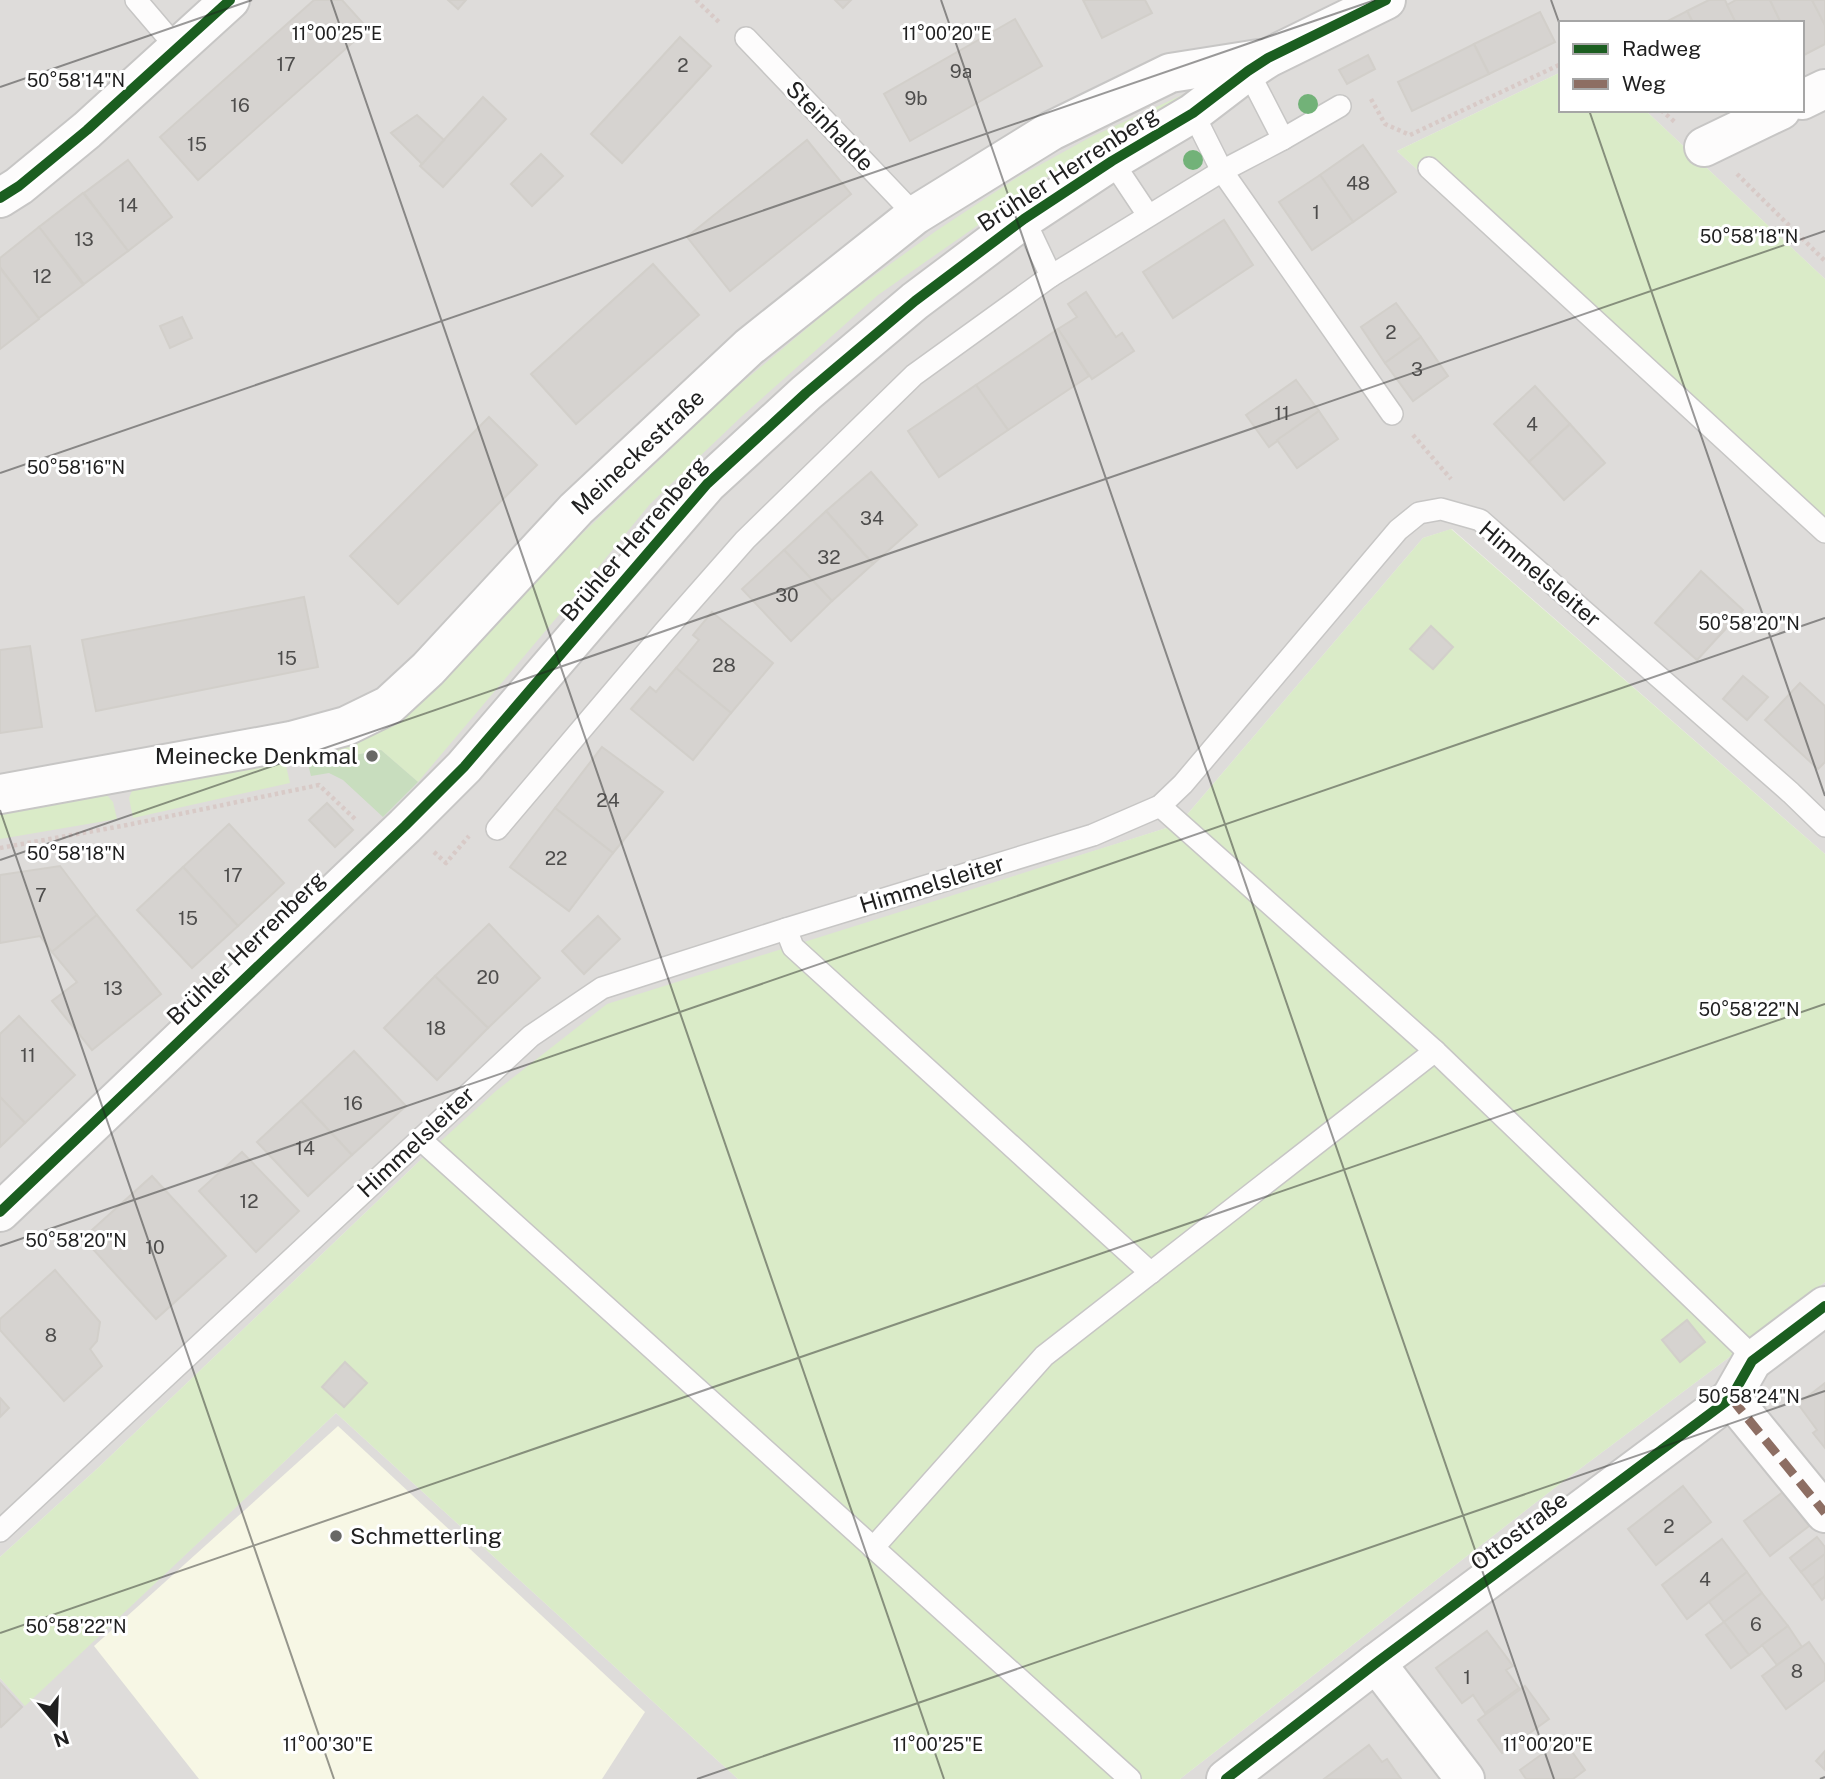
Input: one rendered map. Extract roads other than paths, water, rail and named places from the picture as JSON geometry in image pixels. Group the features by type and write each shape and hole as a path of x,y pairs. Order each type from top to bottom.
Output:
{"street":[{"path":"0,198 19,186 87,130 230,0"},
{"name":"Brühler Herrenberg","path":"0,1212 464,767 707,484 806,393 915,301 1024,219 1112,161 1193,113 1258,64 1361,5"},
{"name":"Meineckestraße","path":"0,793 291,741 346,726 389,705 428,669 576,509 750,347 915,215 1051,131 1170,73 1258,64"},
{"path":"1804,99 1825,89"},
{"path":"1704,147 1777,112"},
{"name":"Ottostraße","path":"1226,1779 1376,1663 1731,1398 1752,1361 1825,1306"},
{"path":"1731,1398 1825,1513"},
{"path":"1376,1663 1465,1779"}],"lane":[{"path":"136,0 177,48"},
{"name":"Steinhalde","path":"746,38 915,215"},
{"path":"1258,64 1283,138"},
{"path":"497,829 745,540 914,376 1051,276 1222,171 1340,106"},
{"path":"1193,113 1222,171 1392,414"},
{"path":"1112,161 1148,215"},
{"path":"1429,168 1825,532"},
{"path":"1024,219 1051,276"},
{"name":"Himmelsleiter","path":"0,1531 531,1035 602,988 1093,835 1160,806 1192,774 1398,530 1419,513 1441,509 1480,520 1791,793 1825,826"},
{"path":"1160,806 1435,1051 1743,1347 1752,1361"},
{"path":"786,929 793,947 1152,1273"},
{"path":"873,1548 1044,1356 1435,1051"},
{"path":"419,1139 1130,1779"}],"place":[{"name":"Meinecke Denkmal","path":"372,756"},
{"name":"Schmetterling","path":"336,1536"}]}
